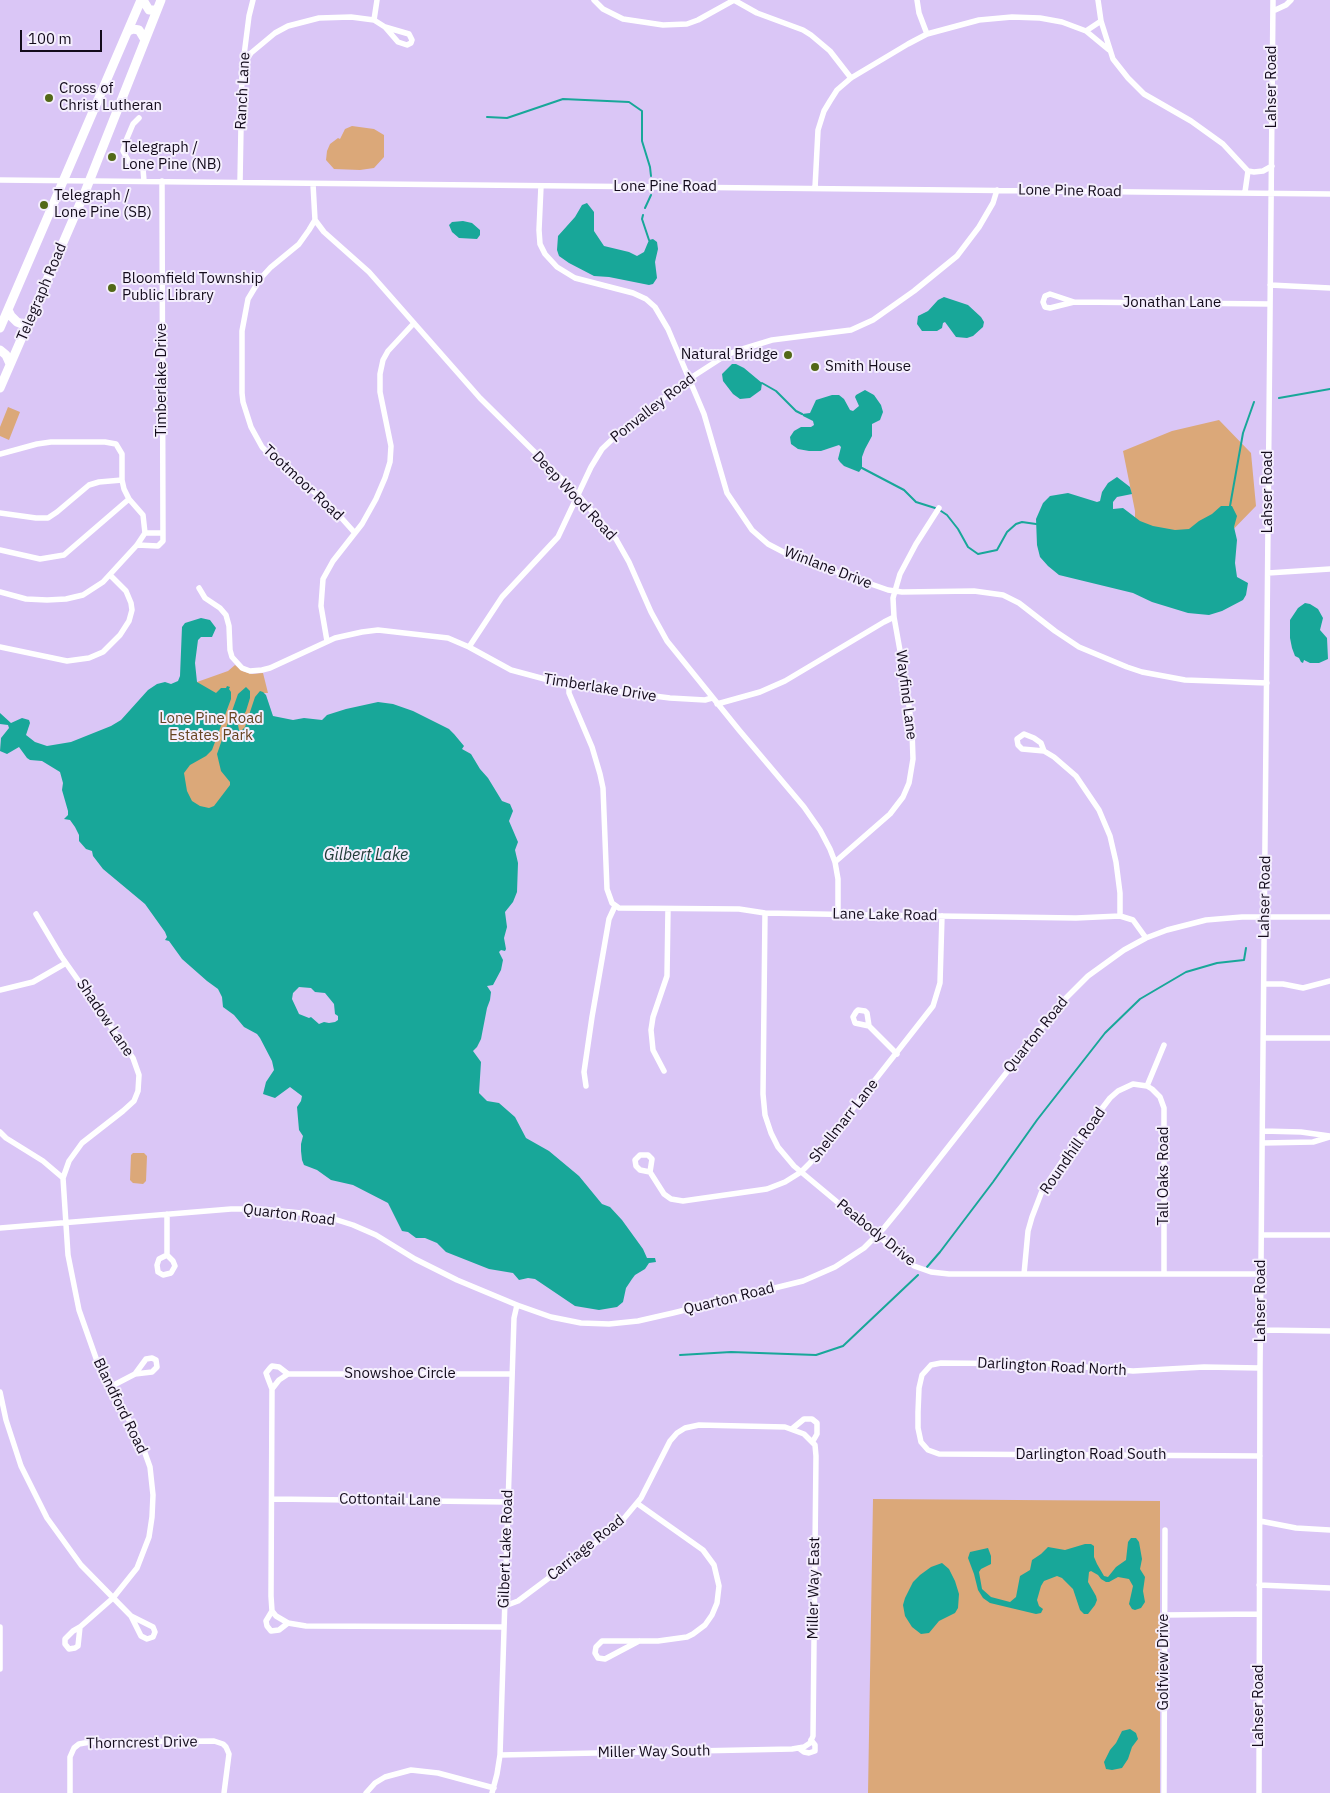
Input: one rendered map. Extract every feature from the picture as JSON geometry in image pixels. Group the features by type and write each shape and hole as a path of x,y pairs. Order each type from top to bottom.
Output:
{"highway":[{"path":"142,0 148,10 157,10"},
{"name":"Telegraph Road","path":"0,328 142,0"},
{"name":"Telegraph Road","path":"0,388 89,181 161,0"},
{"path":"128,31 133,29 139,30 146,40"},
{"path":"8,310 17,322 22,324 29,322"},
{"path":"0,350 6,355 10,364"}],"street":[{"name":"Ranch Lane","path":"240,182 243,65 249,16 253,0"},
{"path":"374,20 377,0"},
{"path":"594,0 603,9 623,19 663,26 687,24 698,20 734,0 757,13 797,27 811,35 830,51 851,78"},
{"path":"917,0 919,13 927,34"},
{"path":"1098,0 1101,21 1113,59 1144,94 1191,121 1218,140 1248,171 1263,171 1272,166"},
{"name":"Lahser Road","path":"1259,1793 1260,1368 1273,0"},
{"path":"1273,11 1286,5 1291,0"},
{"path":"243,65 251,53 275,33 308,20 330,16 374,20 385,27"},
{"path":"815,188 816,147 819,123 830,101 838,90 851,78 927,34 979,20 1012,17 1040,18 1060,22 1086,31 1109,50"},
{"path":"1086,31 1101,21"},
{"path":"139,118 133,124 123,151 129,162 140,167 143,171 144,181"},
{"path":"1245,192 1248,171"},
{"name":"Lone Pine Road","path":"0,180 1330,194"},
{"name":"Timberlake Drive","path":"137,546 158,546 163,541 164,533 162,181"},
{"path":"313,184 315,220"},
{"name":"Winlane Drive","path":"541,186 540,239 542,249 548,259 563,272 575,278 633,292 650,302 668,329 704,414 727,493 752,530 768,544 792,556 894,592 974,591 995,593 1019,603 1054,631 1079,647 1127,667 1185,680 1267,683"},
{"name":"Ponvalley Road","path":"469,647 502,597 558,537 586,476 606,444 622,430 689,379 723,357 748,346 784,338 842,332 857,328 873,320 914,291 957,256 979,227 993,202 996,190"},
{"name":"Deep Wood Road","path":"315,220 324,232 369,272 480,398 602,521 620,545 646,603 675,652 804,807 825,839 835,862 838,879 838,914"},
{"name":"Tootmoor Road","path":"315,220 299,244 271,267 260,279 248,299 242,331 243,402 251,427 262,447 279,464 328,503 354,532"},
{"path":"1270,285 1330,288"},
{"name":"Jonathan Lane","path":"1074,302 1050,294 1045,296 1043,302 1046,307 1050,308 1074,302 1270,304"},
{"path":"327,641 321,606 323,579 333,561 362,524 376,499 390,462 391,440 380,392 381,367 388,351 414,323"},
{"path":"0,454 45,443 116,444 121,450 124,489 129,499 144,514 145,533 137,546 110,575 90,591 66,599 36,600 0,592"},
{"path":"0,513 48,518 89,485 105,480 122,480"},
{"path":"0,550 40,559 64,555 129,499"},
{"name":"Wayfind Lane","path":"835,862 890,814 903,797 909,784 913,759 910,716 894,617 894,592 900,574 916,544 939,508"},
{"path":"145,533 164,533"},
{"path":"1268,573 1330,569"},
{"path":"0,647 67,661 89,658 103,652 120,635 129,621 132,610 126,591 110,575"},
{"name":"Timberlake Drive","path":"199,588 206,598 226,615 229,626 230,650 237,664 246,670 256,671 270,668 327,641 354,633 378,630 440,637 456,641 512,670 569,686 670,698 705,700 712,698"},
{"path":"717,704 760,692 785,681 894,617"},
{"path":"569,686 569,693 583,722 603,788 607,889 615,906 609,919 592,1017 585,1066 586,1086"},
{"path":"1044,751 1076,776 1103,818 1110,836 1116,862 1120,893 1120,916 1133,920 1146,938"},
{"name":"Lane Lake Road","path":"615,906 618,908 739,909 765,913 1076,918 1120,916"},
{"path":"664,1071 653,1050 651,1030 653,1017 667,976 668,909"},
{"name":"Peabody Drive","path":"765,913 763,1103 768,1125 775,1142 789,1161 801,1172 914,1266 931,1272 1261,1274"},
{"name":"Shadow Lane","path":"36,914 66,963 133,1058 140,1080 134,1101 82,1144 69,1161 63,1178 67,1222"},
{"name":"Shellmarr Lane","path":"650,1172 664,1194 671,1199 684,1202 767,1189 785,1182 801,1172 810,1164 933,1006 938,994 941,974 942,916"},
{"name":"Quarton Road","path":"0,1228 243,1208 301,1213 334,1219 364,1230 434,1269 517,1305 551,1317 572,1322 609,1324 638,1321 814,1277 854,1255 877,1236 902,1206 1070,994 1099,967 1124,950 1146,938 1197,922 1229,917 1330,917"},
{"path":"0,990 33,982 66,963"},
{"path":"1264,984 1282,984 1303,988 1330,982"},
{"path":"869,1026 897,1054"},
{"path":"1264,1038 1330,1038"},
{"path":"1147,1086 1164,1045"},
{"name":"Roundhill Road","path":"1024,1274 1027,1239 1032,1217 1042,1191 1056,1170 1118,1091 1133,1084 1147,1086"},
{"name":"Tall Oaks Road","path":"1147,1086 1160,1097 1164,1115 1164,1274"},
{"path":"1263,1131 1302,1132 1330,1136"},
{"path":"0,1132 6,1138 43,1161 63,1178"},
{"path":"1263,1143 1303,1143 1322,1140 1330,1136"},
{"path":"167,1214 167,1255"},
{"name":"Blandford Road","path":"67,1222 68,1255 79,1310 97,1362 145,1453 150,1467 153,1494 151,1530 142,1558 131,1577 113,1598 80,1627"},
{"path":"1262,1235 1330,1235"},
{"name":"Gilbert Lake Road","path":"493,1790 500,1755 514,1318 517,1305"},
{"path":"1261,1330 1330,1331"},
{"name":"Darlington Road North","path":"924,1446 918,1428 920,1380 927,1368 936,1363 1049,1364 1133,1371 1204,1367 1260,1368"},
{"name":"Snowshoe Circle","path":"503,1627 306,1626 288,1623 279,1630 271,1631 266,1621 272,1610 272,1389 266,1373 272,1366 279,1367 288,1374 512,1374"},
{"path":"110,1387 135,1374"},
{"path":"272,1389 279,1380 288,1374"},
{"path":"0,1392 21,1466 39,1504 72,1555 131,1616"},
{"name":"Miller Way East","path":"793,1428 804,1418 812,1419 817,1423 818,1428 813,1441 816,1458 811,1740"},
{"name":"Carriage Road","path":"504,1605 518,1601 586,1551 621,1522 638,1504 670,1441 684,1428 699,1425 726,1425 793,1428 813,1441"},
{"name":"Darlington Road South","path":"924,1446 931,1452 945,1454 1260,1456"},
{"name":"Cottontail Lane","path":"272,1499 508,1502"},
{"path":"638,1504 703,1550 714,1565 719,1586 715,1609 709,1620 698,1631 687,1637 639,1641 602,1641 596,1646 595,1653 598,1658 605,1659 639,1641"},
{"path":"1260,1521 1296,1528 1330,1530"},
{"name":"Golfview Drive","path":"1164,1793 1165,1530"},
{"path":"1259,1585 1330,1588"},
{"path":"272,1610 278,1618 288,1623"},
{"path":"1164,1615 1259,1614"},
{"path":"0,1627 0,1668"},
{"path":"800,1749 810,1753 815,1751 815,1745 811,1740"},
{"name":"Miller Way South","path":"500,1755 800,1749 811,1740"},
{"name":"Thorncrest Drive","path":"70,1793 71,1752 84,1742 214,1741 223,1744 229,1754 224,1793"},
{"path":"366,1793 385,1777 411,1770 438,1773 493,1790"}],"green space":[{"path":"352,126 374,129 384,135 384,157 374,168 360,170 334,169 326,160 330,144 338,138 340,139 345,129"},
{"path":"8,407 20,412 9,440 0,436 0,427"},
{"path":"1219,420 1251,453 1256,506 1222,541 1135,537 1135,511 1123,451 1172,431"},
{"name":"Lone Pine Road Estates Park","path":"235,665 242,671 252,674 263,673 268,693 264,693 227,825 170,796 197,682 228,671"},
{"path":"133,1153 144,1153 147,1156 146,1181 143,1184 133,1183 130,1180 131,1155"},
{"path":"873,1499 1160,1501 1160,1793 868,1793"}],"water":[{"path":"587,203 594,212 594,231 604,246 629,252 637,256 644,252 649,240 653,239 657,242 658,249 655,262 657,278 653,284 649,285 594,276 559,256 557,250 558,236 575,217 582,205"},
{"path":"463,221 472,223 480,230 480,235 477,239 459,238 452,232 449,225 452,222"},
{"path":"944,297 968,305 981,317 984,322 983,327 973,336 967,338 956,337 945,322 942,328 937,331 922,331 917,324 918,316 928,311 938,300"},
{"path":"732,364 744,368 762,383 761,390 750,398 740,399 733,394 723,381 722,374"},
{"path":"865,390 874,395 881,405 883,412 880,420 872,424 872,436 862,457 862,468 859,472 844,466 840,462 838,459 841,447 839,445 821,451 809,451 798,449 791,444 790,437 794,431 801,427 811,427 814,425 813,421 802,414 810,413 816,400 839,395 844,399 850,410 853,411 859,406 856,395"},
{"path":"1117,477 1130,487 1132,494 1117,497 1113,502 1113,509 1123,508 1140,521 1153,526 1175,530 1189,529 1221,506 1232,506 1237,516 1234,527 1237,540 1235,563 1237,577 1248,583 1243,600 1222,611 1209,615 1188,613 1152,602 1133,593 1059,575 1048,566 1040,557 1037,545 1036,519 1043,503 1050,496 1068,493 1097,502 1100,501 1102,492 1108,483"},
{"path":"1305,603 1318,609 1323,618 1320,630 1327,638 1328,659 1319,663 1310,663 1304,660 1303,663 1301,662 1295,656 1292,648 1290,620 1298,608"},
{"name":"Gilbert Lake","path":"201,618 210,620 216,628 212,637 201,637 198,640 195,663 197,682 216,693 221,688 226,688 227,686 230,687 231,692 231,699 212,750 206,756 190,765 184,773 187,791 192,801 200,806 209,808 214,806 230,785 230,782 221,771 217,754 238,694 246,687 250,691 250,698 246,711 238,725 239,730 245,727 255,697 260,691 266,695 273,716 293,720 304,718 322,720 327,715 378,702 393,704 413,711 449,729 464,746 462,749 471,754 502,801 510,804 513,811 509,821 518,842 515,850 518,863 517,892 513,902 505,912 507,927 504,938 506,949 499,952 503,960 501,970 493,985 487,986 491,992 490,1000 481,1039 473,1051 481,1062 479,1093 487,1101 499,1103 515,1117 526,1138 549,1151 579,1176 602,1204 610,1207 622,1220 643,1249 647,1258 655,1258 656,1262 649,1263 645,1269 635,1275 626,1288 623,1302 617,1307 599,1310 575,1306 535,1279 519,1280 513,1273 489,1269 446,1252 437,1243 425,1238 416,1238 408,1232 402,1231 388,1203 353,1185 331,1180 317,1170 304,1165 301,1151 303,1136 299,1130 297,1107 302,1096 290,1087 275,1098 263,1094 266,1082 274,1070 272,1061 260,1038 257,1034 244,1027 234,1015 223,1007 222,997 218,989 182,959 169,941 165,940 167,937 165,932 145,904 103,869 93,856 92,851 86,849 79,841 79,835 75,827 70,820 64,819 68,815 68,811 62,790 63,783 60,772 42,761 30,760 19,747 7,754 0,751 1,738 9,728 8,725 0,724 0,713 11,723 22,718 29,720 30,723 26,735 35,742 47,746 71,742 121,720 148,690 157,684 165,682 171,684 178,681 180,676 182,627 185,623","holes":["299,987 311,988 315,992 325,993 334,1004 338,1020 319,1024 311,1017 299,1014 292,999 293,993"]},
{"path":"1131,1538 1136,1538 1139,1542 1142,1559 1140,1569 1145,1577 1143,1591 1145,1602 1141,1608 1135,1610 1129,1604 1133,1586 1129,1579 1118,1577 1106,1582 1091,1571 1089,1572 1088,1582 1097,1600 1088,1614 1084,1614 1080,1610 1073,1589 1062,1578 1057,1576 1044,1581 1041,1586 1037,1600 1039,1606 1043,1609 1041,1613 1036,1614 990,1603 983,1598 978,1590 968,1558 970,1552 988,1548 991,1564 979,1572 982,1589 991,1597 1010,1602 1016,1597 1020,1576 1030,1570 1032,1560 1048,1547 1065,1550 1091,1544 1094,1546 1094,1557 1097,1564 1104,1576 1108,1577 1116,1567 1126,1560 1128,1542"},
{"path":"942,1563 949,1569 955,1581 959,1594 958,1608 955,1613 939,1621 929,1633 921,1634 912,1627 905,1616 903,1605 905,1598 913,1582 920,1575 931,1567"},
{"path":"1130,1729 1136,1733 1138,1739 1132,1747 1128,1759 1122,1768 1106,1769 1104,1762 1110,1750 1122,1731"}],"waterway":[{"path":"487,117 507,118 563,99 629,102 642,111 642,141 651,176"},
{"path":"645,208 651,195"},
{"path":"643,215 642,219 649,240"},
{"path":"762,383 776,391 796,411 802,414"},
{"path":"1279,398 1330,389"},
{"path":"1230,506 1243,433 1254,402"},
{"path":"862,468 904,490 916,502 935,508"},
{"path":"941,511 947,515 958,529 968,547 978,554 997,550 1007,532 1016,524 1022,522 1036,524"},
{"path":"927,1267 1105,1033 1140,999 1186,972 1217,963 1244,960 1246,948"},
{"path":"680,1355 731,1352 816,1355 843,1346 918,1275"}],"place":[{"name":"Cross of Christ Lutheran","path":"49,98"},
{"name":"Telegraph / Lone Pine (NB)","path":"112,157"},
{"name":"Telegraph / Lone Pine (SB)","path":"44,205"},
{"name":"Bloomfield Township Public Library","path":"112,288"},
{"name":"Natural Bridge","path":"788,355"},
{"name":"Smith House","path":"815,367"}]}
